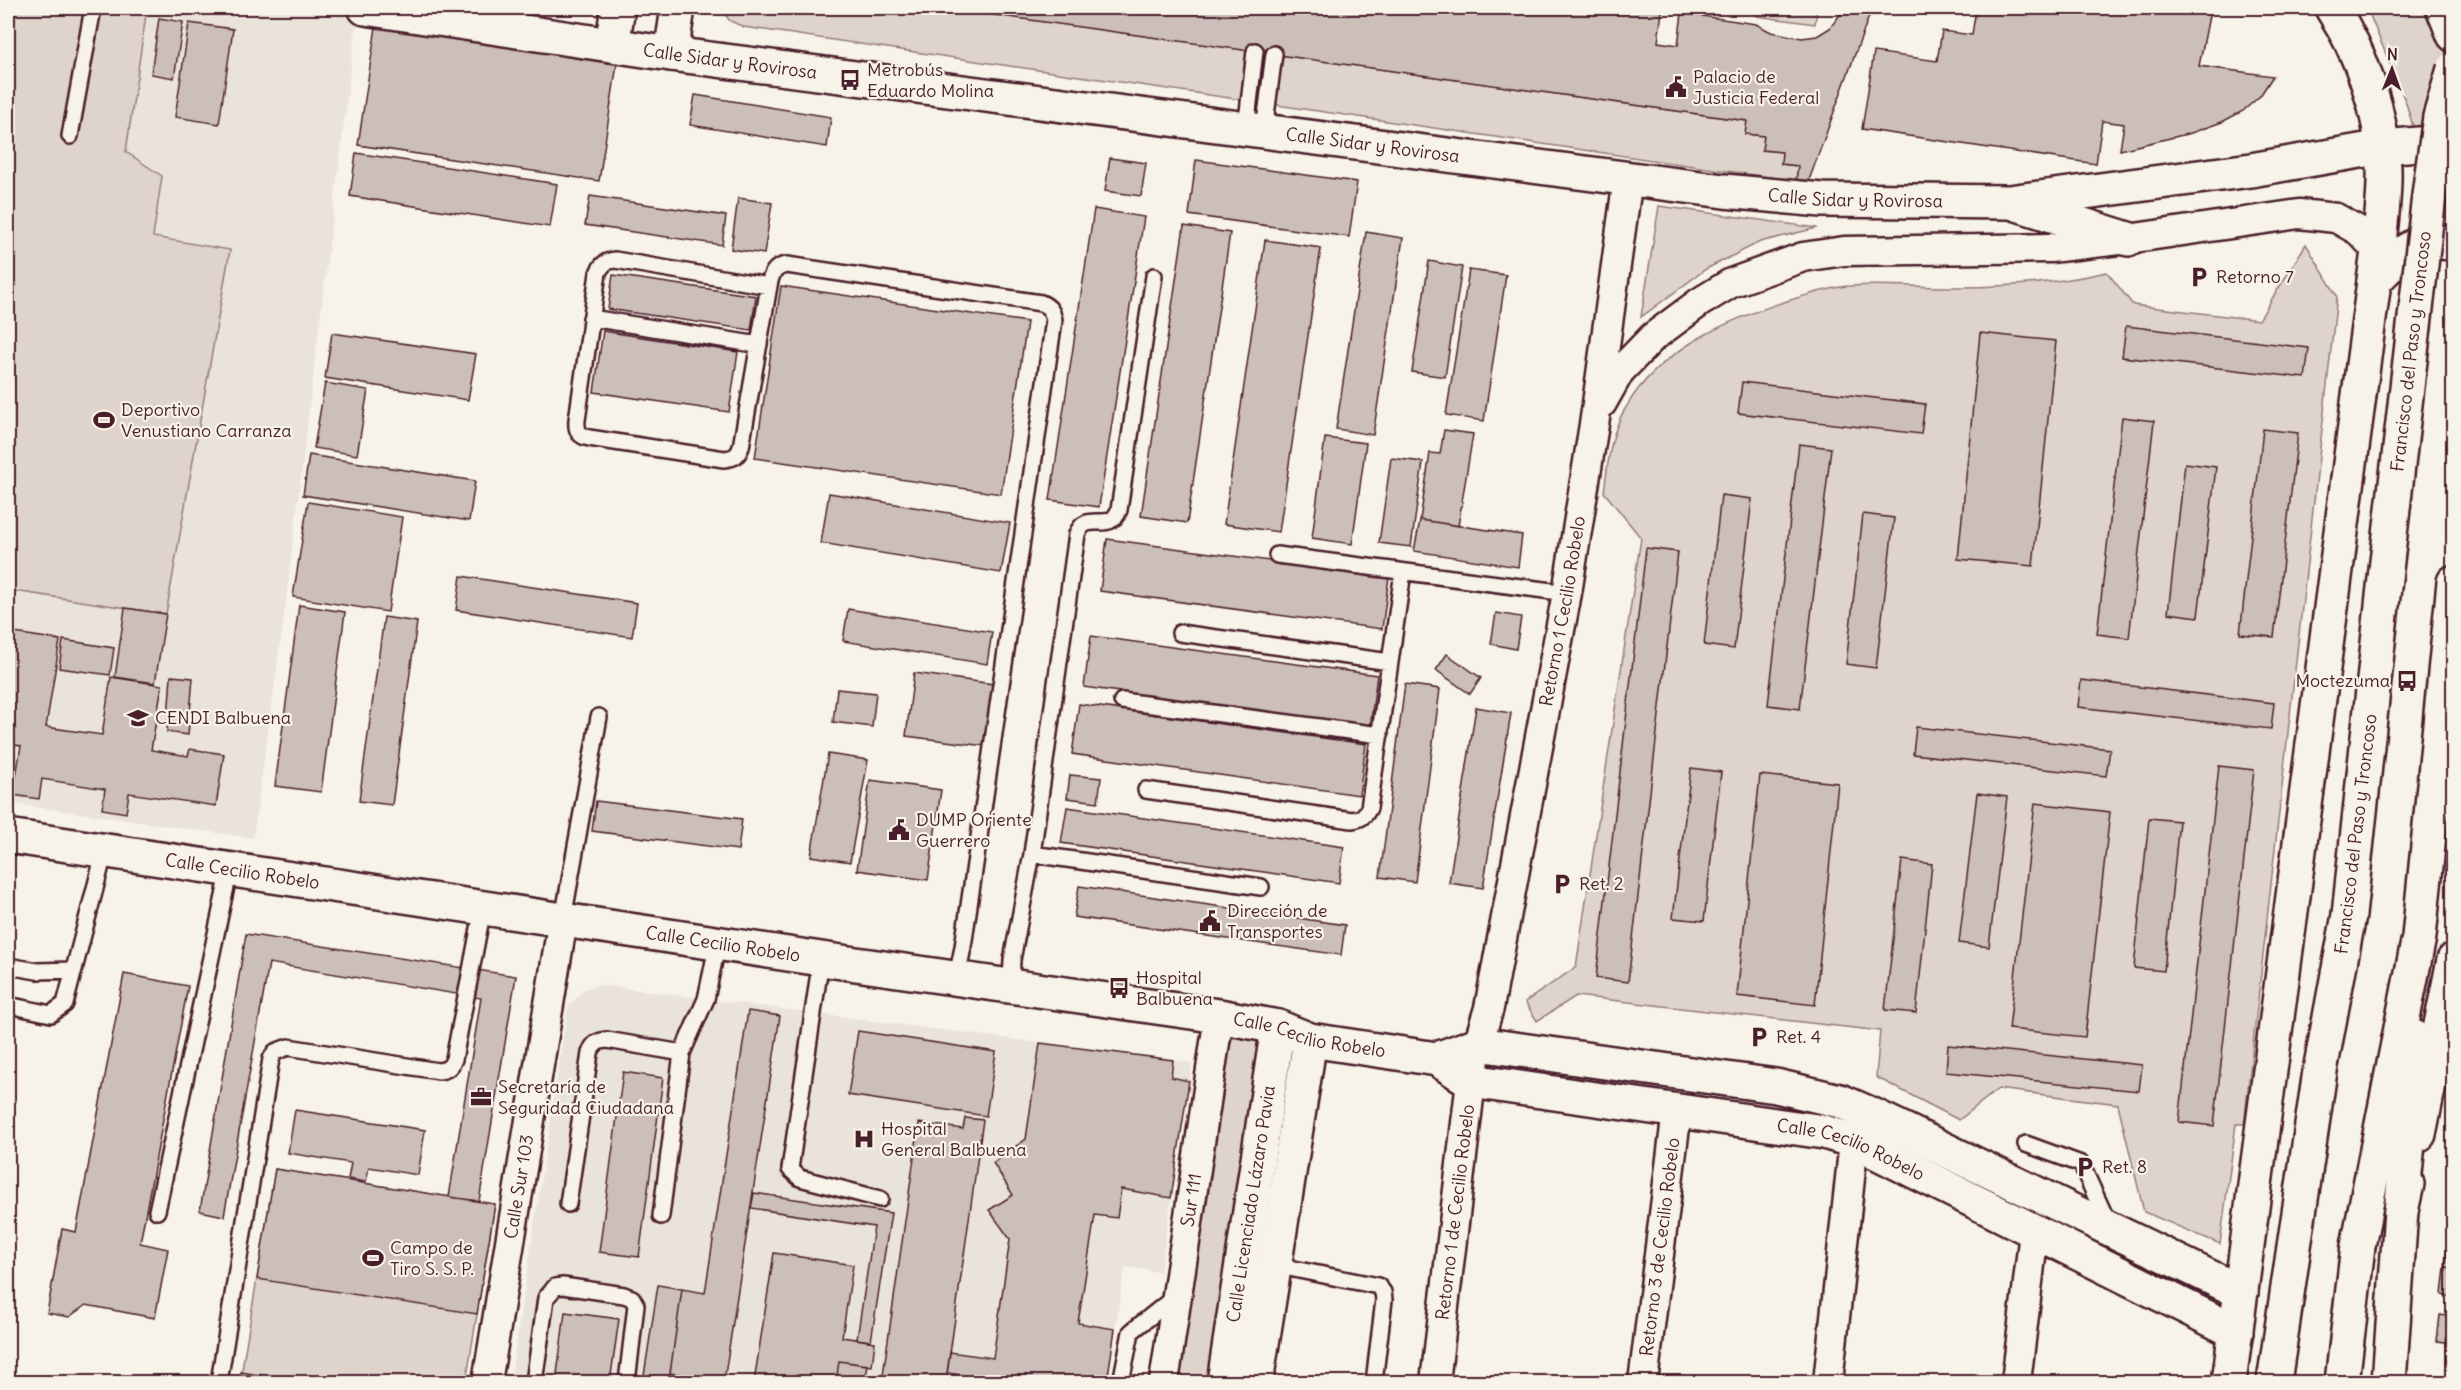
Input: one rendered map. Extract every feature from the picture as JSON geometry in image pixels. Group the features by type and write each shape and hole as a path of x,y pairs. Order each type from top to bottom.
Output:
{"main road":[{"name":"Calle Sidar y Rovirosa","path":"365,8 516,19 612,45 671,54 1724,191 1822,200 2009,202 2251,170 2383,147 2454,141"},
{"path":"612,45 618,8"},
{"path":"671,54 678,8"},
{"path":"2229,1383 2376,266 2383,193 2383,147 2378,120 2365,75 2344,26 2332,8"},
{"path":"2443,8 2454,35"},
{"name":"Francisco del Paso y Troncoso","path":"2274,1383 2320,1071 2349,915 2430,187 2440,117 2454,69"},
{"path":"2009,202 2128,239"},
{"path":"2376,266 2422,241 2454,243"},
{"path":"2397,1378 2401,1211 2412,1106 2420,926 2454,582"},
{"name":"Calle Cecilio Robelo","path":"8,836 1219,1016 1278,1027 1310,1040 1437,1059 1471,1081 1824,1132 1854,1141 2236,1332"},
{"path":"2342,1383 2358,1246 2420,926"},
{"path":"2401,1211 2426,1108 2454,960"},
{"name":"Calle Licenciado Lázaro Pavia","path":"1224,1383 1278,1027"},
{"name":"Calle Licenciado Lázaro Pavia","path":"1256,1383 1310,1040"},
{"name":"Calle Cecilio Robelo","path":"1437,1059 1478,1044 1776,1086 1814,1094 1860,1108 2110,1228 2220,1284 2241,1292"},
{"path":"1769,1123 1776,1086"},
{"path":"2095,1263 2110,1228"}],"street":[{"name":"Retorno 1 Cecilio Robelo","path":"1478,1044 1489,1008 1567,593 1595,418 1628,178"},
{"path":"1595,418 1620,371 1653,338 1700,302 1731,283 1803,257 1844,251 2050,248 2299,214 2336,218 2359,231 2376,266"},
{"name":"Calle Sur 103","path":"487,1383 563,919"},
{"name":"Sur 111","path":"1164,1383 1219,1016"},
{"name":"Retorno 1 de Cecilio Robelo","path":"1435,1383 1471,1081 1478,1044"},
{"name":"Retorno 3 de Cecilio Robelo","path":"1642,1383 1677,1111"},
{"path":"1828,1383 1854,1141"},
{"path":"2016,1383 2034,1232"}],"lane":[{"path":"70,136 93,8"},
{"path":"1255,51 1255,130"},
{"path":"1255,130 1274,54"},
{"path":"769,286 615,260 607,261 598,273 577,420 578,432 583,437 732,459 741,447 769,286 773,271 779,266 1041,303 1053,312 1054,320 1044,391 957,977"},
{"path":"1011,984 1012,960 1032,854 1077,534 1079,527 1086,522 1110,522 1119,510 1154,276"},
{"path":"591,318 759,345"},
{"path":"1277,555 1567,593"},
{"path":"1146,790 1352,820 1360,820 1366,815 1369,808 1403,572"},
{"path":"1180,633 1390,662"},
{"path":"1122,700 1380,735"},
{"path":"563,919 599,717"},
{"path":"8,1005 51,1014 65,1004 105,850"},
{"path":"1032,854 1262,887"},
{"path":"157,1210 230,868"},
{"path":"219,1383 269,1070 275,1052 288,1047 438,1071 446,1070 454,1059 483,908"},
{"path":"661,1216 682,1053 706,999 718,942"},
{"path":"821,958 790,1169 800,1178 880,1199"},
{"path":"8,966 37,971 74,970"},
{"path":"568,1204 592,1046 599,1041 607,1040 682,1053"},
{"path":"2026,1144 2081,1164 2110,1228"},
{"path":"1274,1265 1378,1286 1383,1292 1384,1299 1374,1383"},
{"path":"534,1383 546,1299 555,1287 563,1286 632,1298 636,1305 627,1383"},
{"path":"1122,1383 1131,1332 1177,1295"}],"shaded area":[{"name":"Deportivo Venustiano Carranza","path":"8,8 147,8 126,152 162,176 153,237 230,250 166,614 8,590"},
{"path":"147,8 358,8 282,632 253,838 8,803 8,590 166,614 230,250 152,238 162,176 126,152"},
{"path":"720,8 946,8 1747,121 1745,134 1764,136 1762,150 1782,152 1781,164 1798,166 1796,181 744,27 730,21"},
{"path":"1758,8 1813,8 1817,10 1815,24 1757,16"},
{"path":"2367,8 2453,8 2453,150 2415,133 2406,103"},
{"path":"1659,206 1817,228 1760,242 1706,269 1641,317"},
{"path":"2306,244 2337,296 2244,1124 2236,1124 2220,1244 2144,1212 2118,1104 1998,1089 1959,1120 1876,1077 1880,1031 1576,996 1537,1021 1525,1002 1576,967 1641,538 1604,492 1610,449 1625,409 1640,387 1657,369 1677,352 1723,325 1816,292 1850,286 1945,287 2033,284 2107,272 2133,305 2259,320"},
{"name":"Hospital General Balbuena","path":"601,985 1192,1063 1160,1272 1125,1267 1107,1382 510,1382 568,1007 584,989"},
{"path":"1235,1036 1262,1039 1215,1382 1177,1382 1225,1047"},
{"name":"Campo de Tiro S. S. P.","path":"275,1169 495,1204 466,1382 240,1382"}],"building":[{"name":"Palacio de Justicia Federal","path":"946,8 1640,8 1662,11 1658,42 1678,45 1682,13 1756,24 1771,32 1802,38 1817,36 1830,28 1845,8 1872,8 1808,183 1796,181 1798,166 1781,164 1782,152 1762,150 1764,136 1745,134 1747,121"},
{"path":"1663,8 1683,8 1682,13 1662,11"},
{"path":"1976,8 2220,8 2209,16 2199,66 2273,76 2260,96 2243,111 2222,122 2191,133 2120,150 2124,124 2102,121 2096,164 1862,129 1874,52 1937,61 1942,31 1972,35"},
{"path":"159,18 183,22 174,78 151,74"},
{"path":"189,23 233,29 219,124 175,117"},
{"path":"376,27 617,64 599,181 358,145"},
{"path":"695,95 831,117 827,147 690,125"},
{"path":"356,153 557,184 550,227 350,196"},
{"path":"1110,158 1146,163 1141,196 1105,191"},
{"path":"1196,160 1357,182 1349,237 1189,215"},
{"path":"590,196 726,216 722,245 585,225"},
{"path":"738,198 772,203 764,254 731,249"},
{"path":"1094,209 1144,217 1099,507 1050,500"},
{"path":"1184,226 1230,233 1187,523 1141,516"},
{"path":"1366,232 1403,238 1373,435 1336,429"},
{"path":"1265,240 1321,248 1279,532 1224,524"},
{"path":"1429,261 1462,267 1445,377 1412,372"},
{"path":"1469,270 1506,275 1484,421 1446,415"},
{"path":"613,275 756,296 751,330 608,309"},
{"path":"781,286 1027,322 1001,494 755,458"},
{"path":"2126,326 2309,348 2305,378 2122,357"},
{"path":"603,331 738,352 729,412 594,392"},
{"path":"332,333 476,354 468,400 325,378"},
{"path":"1980,333 2056,341 2033,566 1958,559"},
{"path":"1742,382 1925,404 1921,434 1738,413"},
{"path":"325,383 368,390 357,455 314,448"},
{"path":"2122,417 2154,421 2129,638 2097,634"},
{"path":"2263,429 2298,433 2274,637 2240,634"},
{"path":"1444,430 1473,434 1458,526 1420,520 1430,453 1440,454"},
{"path":"1325,438 1366,443 1352,544 1312,538"},
{"path":"1799,444 1831,448 1800,709 1768,705"},
{"path":"309,455 475,481 469,521 303,495"},
{"path":"1391,458 1423,462 1411,547 1379,543"},
{"path":"2185,463 2216,467 2198,617 2168,613"},
{"path":"829,493 1010,523 1001,573 821,543"},
{"path":"1721,495 1752,499 1734,649 1704,645"},
{"path":"308,502 402,517 388,612 293,597"},
{"path":"1863,514 1894,518 1876,668 1846,664"},
{"path":"1420,520 1522,535 1518,567 1414,551"},
{"path":"1107,539 1389,577 1382,629 1100,591"},
{"path":"1646,548 1678,552 1628,982 1596,978"},
{"path":"461,576 637,603 632,637 456,610"},
{"path":"299,605 345,612 321,792 275,786"},
{"path":"125,608 166,614 155,683 115,677"},
{"path":"848,609 992,632 987,664 843,641"},
{"path":"1496,613 1521,617 1516,649 1491,644"},
{"path":"384,617 417,622 392,805 359,801"},
{"path":"8,632 60,640 46,727 102,735 111,677 162,685 151,750 188,756 190,749 224,754 216,806 129,793 126,813 102,809 105,789 42,779 39,799 13,795 21,746 8,744"},
{"path":"1091,636 1377,675 1370,727 1084,687"},
{"path":"63,640 114,648 110,675 59,668"},
{"path":"1447,654 1481,678 1470,694 1436,670"},
{"path":"914,673 993,684 985,746 906,736"},
{"path":"171,676 193,678 188,735 167,732"},
{"path":"2081,680 2274,703 2271,729 2078,707"},
{"path":"1405,684 1440,689 1415,882 1380,877"},
{"path":"837,689 876,693 872,727 833,722"},
{"path":"1079,704 1366,744 1359,795 1072,754"},
{"path":"1476,707 1511,713 1483,888 1449,883"},
{"path":"1916,727 2110,749 2106,776 1913,754"},
{"path":"828,754 868,760 850,862 811,856"},
{"path":"2219,766 2254,770 2214,1126 2179,1122"},
{"path":"1691,768 1721,772 1704,921 1673,918"},
{"path":"1070,775 1101,778 1098,802 1067,798"},
{"path":"1760,775 1838,783 1815,1005 1737,996"},
{"name":"DUMP Oriente Guerrero","path":"870,780 941,790 928,880 857,870"},
{"path":"1977,793 2007,797 1989,947 1959,943"},
{"path":"596,801 742,819 738,850 592,831"},
{"path":"2035,803 2110,812 2085,1037 2009,1029"},
{"path":"1067,807 1344,847 1339,883 1061,843"},
{"path":"2149,818 2179,821 2164,971 2134,968"},
{"path":"1902,860 1932,864 1916,1013 1885,1010"},
{"name":"Dirección de Transportes","path":"1079,886 1345,925 1341,955 1074,917"},
{"name":"Secretaría de Seguridad Ciudadana","path":"246,934 516,976 479,1201 449,1197 481,998 269,963 224,1216 200,1211"},
{"path":"124,974 188,986 140,1243 168,1249 155,1318 86,1305 69,1317 47,1313 62,1229 76,1232"},
{"path":"748,1011 780,1016 724,1381 670,1373 682,1289 705,1293"},
{"path":"858,1031 996,1052 986,1116 848,1095"},
{"path":"1040,1043 1173,1060 1171,1077 1189,1081 1171,1198 1121,1189 1117,1218 1095,1215 1078,1323 1115,1329 1107,1382 989,1382 989,1379 947,1373 950,1352 993,1358 1010,1239 989,1210 1013,1195 993,1163 1026,1139"},
{"path":"1948,1045 2142,1065 2139,1091 1946,1072"},
{"path":"623,1072 663,1078 639,1257 599,1252"},
{"path":"295,1110 425,1130 418,1175 369,1167 366,1182 348,1179 351,1163 288,1153"},
{"path":"965,1118 983,1120 946,1382 882,1382 919,1123 963,1129"},
{"path":"275,1169 495,1204 477,1314 257,1279"},
{"path":"2453,1192 2454,1221 2450,1221"},
{"path":"754,1193 891,1213 871,1341 857,1339 874,1227 751,1208"},
{"path":"2448,1241 2454,1241 2454,1268 2445,1267"},
{"path":"774,1253 853,1265 842,1337 875,1342 872,1366 839,1361 836,1382 754,1382"},
{"path":"2445,1267 2454,1268 2454,1297 2442,1295"},
{"path":"658,1285 682,1289 670,1373 668,1382 643,1382"},
{"path":"565,1312 619,1319 610,1382 556,1382"},
{"path":"2440,1315 2454,1317 2454,1343 2437,1341"},
{"path":"839,1361 868,1365 865,1382 836,1382"},
{"path":"241,1372 305,1382 240,1382"}],"place":[{"name":"Metrobús Eduardo Molina","path":"850,80"},
{"name":"Palacio de Justicia Federal","path":"1676,87"},
{"name":"Retorno 7","path":"2199,277"},
{"name":"Deportivo Venustiano Carranza","path":"104,420"},
{"name":"Moctezuma","path":"2407,681"},
{"name":"CENDI Balbuena","path":"138,718"},
{"name":"DUMP Oriente Guerrero","path":"899,830"},
{"name":"Ret. 2","path":"1562,884"},
{"name":"Dirección de Transportes","path":"1210,921"},
{"name":"Hospital Balbuena","path":"1119,988"},
{"name":"Ret. 4","path":"1759,1037"},
{"name":"Secretaría de Seguridad Ciudadana","path":"481,1097"},
{"name":"Hospital General Balbuena","path":"864,1139"},
{"name":"Ret. 8","path":"2085,1167"},
{"name":"Campo de Tiro S. S. P.","path":"373,1258"}]}
